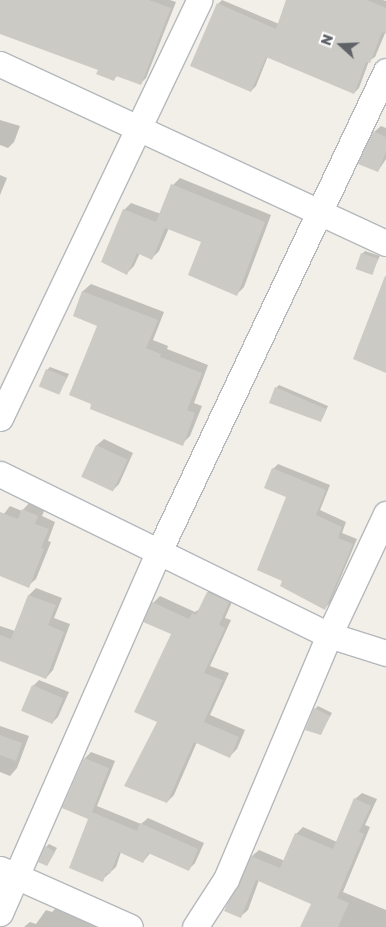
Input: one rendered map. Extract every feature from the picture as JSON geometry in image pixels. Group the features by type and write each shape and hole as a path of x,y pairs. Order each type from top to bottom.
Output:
{"street":[{"path":"0,418 199,0"},
{"path":"0,64 386,244"},
{"path":"0,914 9,874 386,71"},
{"path":"0,474 329,635 386,653"},
{"path":"195,927 226,878 329,635 386,514"},
{"path":"9,874 130,927"}],"building":[{"path":"0,0 149,0 171,8 141,85 116,76 114,81 96,74 98,70 0,34"},
{"path":"286,0 367,0 386,8 386,34 382,32 370,63 366,62 354,94 266,57 251,92 190,66 217,3 276,29"},
{"path":"373,131 386,137 386,152 378,172 358,164"},
{"path":"171,184 265,222 237,296 188,275 201,242 165,228 152,260 137,253 127,275 101,262 123,209 156,222"},
{"path":"361,253 378,259 372,275 355,269"},
{"path":"386,276 386,373 353,359"},
{"path":"82,291 158,320 146,348 161,354 160,357 202,373 187,410 195,413 183,446 90,409 91,404 69,395 97,326 73,316"},
{"path":"46,369 66,377 59,395 39,387"},
{"path":"275,387 326,409 321,422 269,403"},
{"path":"96,445 128,460 113,492 81,477"},
{"path":"272,468 326,490 316,515 342,527 338,538 353,544 325,610 280,586 282,581 257,570 286,497 264,488"},
{"path":"22,509 38,516 35,524 49,529 41,548 44,549 29,588 0,576 0,512 18,519"},
{"path":"207,592 229,602 219,625 225,628 204,673 223,680 204,722 239,737 230,758 194,742 167,803 124,786 157,722 134,712 171,634 143,622 152,602 189,619 192,613 196,615"},
{"path":"28,595 56,605 48,625 64,632 46,679 0,661 0,635 11,639"},
{"path":"32,685 63,698 52,724 21,711"},
{"path":"314,708 330,716 321,735 305,730"},
{"path":"0,735 22,743 16,761 0,755"},
{"path":"84,758 109,768 92,812 137,831 140,823 198,849 189,871 148,853 143,863 119,852 110,874 106,873 103,882 69,868 88,819 62,808"},
{"path":"354,798 371,806 359,832 364,834 337,898 349,903 338,927 300,927 311,904 256,880 241,918 224,911 251,856 280,868 295,833 333,849"},
{"path":"45,846 55,852 47,866 38,862"}]}
